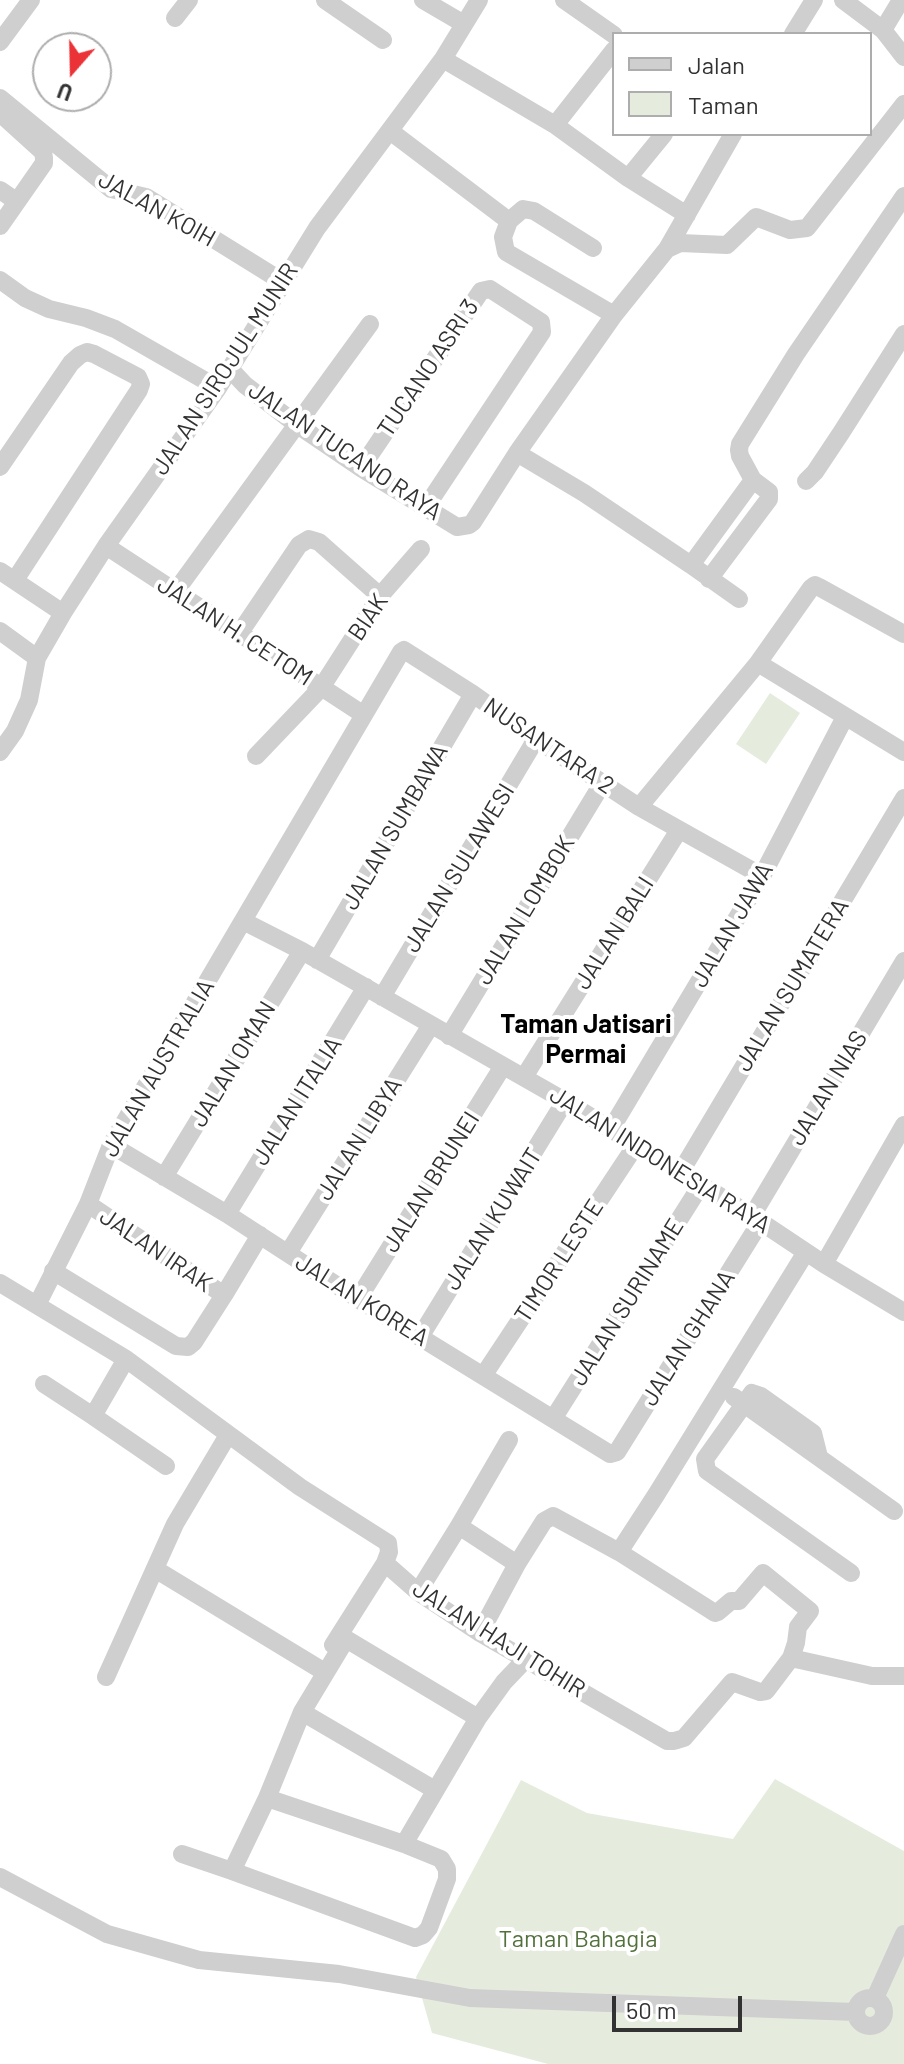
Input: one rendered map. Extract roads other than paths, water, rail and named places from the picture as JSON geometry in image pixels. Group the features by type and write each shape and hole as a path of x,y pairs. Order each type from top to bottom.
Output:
{"street":[{"path":"0,42 31,0"},
{"path":"175,18 189,0"},
{"path":"325,0 383,40"},
{"path":"423,0 464,24"},
{"name":"JALAN SIROJUL MUNIR","path":"0,752 15,731 29,700 37,658 63,613 106,546 218,388 317,228 443,59 479,0"},
{"path":"564,0 612,34"},
{"path":"794,32 814,0"},
{"path":"843,0 883,30 904,57"},
{"path":"883,30 901,0"},
{"path":"555,125 612,53"},
{"path":"443,59 555,125 628,178 687,215"},
{"name":"JALAN KOIH","path":"0,98 111,189 146,197 283,282"},
{"path":"667,249 680,243 727,245 756,217 790,230 807,228 904,104"},
{"path":"0,113 43,152 44,158 44,163 0,226"},
{"path":"390,131 509,221"},
{"path":"628,178 662,136"},
{"path":"732,136 667,249 614,315 517,453 584,493 739,599"},
{"path":"0,190 16,201"},
{"path":"709,579 769,499 769,492 753,480 740,456 740,444 796,354 904,196"},
{"path":"593,248 534,211 523,209 509,221 503,237 506,252 614,315"},
{"path":"0,280 25,298 49,309 115,329 218,388"},
{"name":"TUCANO ASRI 3","path":"361,468 481,291 490,289 541,322 542,332 426,507"},
{"path":"175,592 370,324"},
{"path":"806,481 841,433 904,334"},
{"path":"0,467 71,363 80,355 87,352 94,354 138,377 141,384 139,390 8,576 63,613"},
{"name":"JALAN TUCANO RAYA","path":"230,369 245,385 296,424 457,527 473,522 517,453"},
{"path":"691,565 753,480"},
{"path":"239,634 299,545 309,539 319,542 380,596"},
{"name":"JALAN H. CETOM","path":"106,546 364,715"},
{"name":"BIAK","path":"256,756 321,688 380,596 421,549"},
{"path":"639,807 758,663 815,585 904,634"},
{"path":"0,631 37,658"},
{"name":"NUSANTARA 2","path":"364,715 404,650 602,784 762,876"},
{"path":"758,663 904,752"},
{"name":"JALAN SUMBAWA","path":"309,955 473,694"},
{"name":"JALAN AUSTRALIA","path":"37,1305 88,1204 111,1145 364,715"},
{"name":"JALAN JAWA","path":"611,1129 762,876 845,717"},
{"name":"JALAN SULAWESI","path":"374,992 536,739"},
{"name":"JALAN LOMBOK","path":"449,1036 602,784"},
{"name":"JALAN SUMATERA","path":"680,1173 904,798"},
{"name":"JALAN BALI","path":"524,1077 679,830"},
{"name":"JALAN INDONESIA RAYA","path":"243,921 309,955 565,1101 904,1312"},
{"name":"JALAN OMAN","path":"164,1177 309,955"},
{"name":"JALAN NIAS","path":"756,1218 904,961"},
{"name":"JALAN ITALIA","path":"227,1214 374,992"},
{"name":"JALAN LIBYA","path":"288,1253 431,1025"},
{"name":"JALAN BRUNEI","path":"358,1299 503,1066"},
{"name":"JALAN KUWAIT","path":"420,1337 565,1101"},
{"path":"824,1264 904,1125"},
{"name":"JALAN KOREA","path":"111,1145 227,1214 358,1299 610,1454 614,1453"},
{"name":"TIMOR LESTE","path":"483,1376 636,1145"},
{"name":"JALAN SURINAME","path":"553,1419 701,1185"},
{"name":"JALAN IRAK","path":"88,1204 224,1295"},
{"name":"JALAN GHANA","path":"614,1453 756,1218"},
{"path":"53,1271 176,1346 188,1347 260,1235"},
{"path":"619,1552 806,1252"},
{"name":"JALAN HAJI TOHIR","path":"0,1283 126,1359 300,1487 388,1543 385,1563 418,1592 480,1633 661,1739 674,1741 684,1738 732,1682 765,1692 791,1658"},
{"path":"93,1416 126,1359"},
{"path":"44,1384 166,1466"},
{"path":"722,1388 744,1404"},
{"path":"851,1573 707,1471 705,1459 752,1393 761,1396 813,1433 819,1457 894,1511"},
{"path":"106,1677 175,1524 228,1435"},
{"path":"418,1592 509,1440"},
{"path":"480,1633 517,1564 544,1521 553,1516 619,1552 713,1612 718,1612 731,1601 739,1601 763,1573 810,1611 798,1627 791,1658 872,1676 904,1676"},
{"path":"459,1526 517,1564"},
{"path":"232,1871 267,1798 298,1708 318,1668 385,1563"},
{"path":"155,1569 318,1668"},
{"path":"298,1708 346,1639 478,1718"},
{"path":"404,1844 478,1718 504,1682 525,1660"},
{"path":"298,1708 435,1790"},
{"path":"182,1854 415,1938 429,1928 447,1879 447,1869 441,1859 267,1798"},
{"path":"0,1877 107,1934 199,1960 339,1974 470,1998 855,2012 860,2022 870,2026 881,2022 880,2005 904,1934"},
{"path":"880,2005 904,2009"}],"district":[{"name":"Taman Jatisari Permai","path":"586,1039"}],"park label":[{"name":"Taman Bahagia","path":"578,1939"}]}
